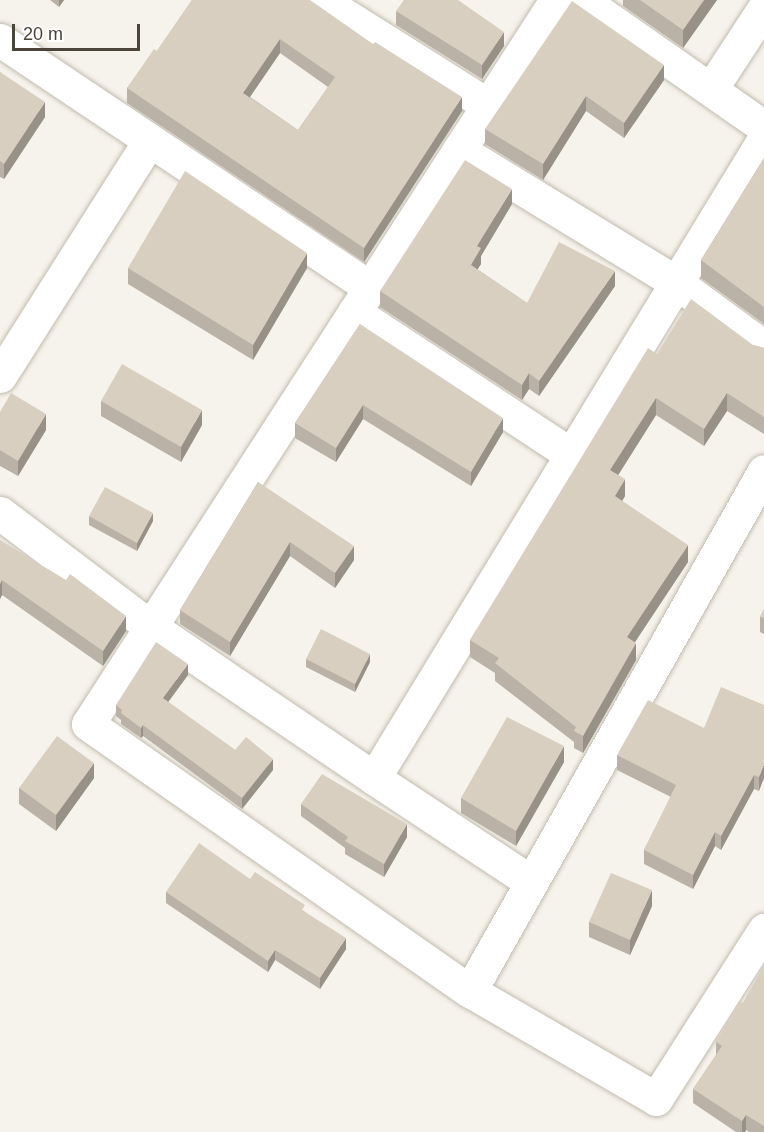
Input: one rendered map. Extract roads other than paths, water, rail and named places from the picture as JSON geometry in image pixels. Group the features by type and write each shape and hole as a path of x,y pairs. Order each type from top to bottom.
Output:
{"street":[{"path":"321,0 488,105"},
{"path":"556,0 88,724 470,991 656,1099 764,930"},
{"path":"582,0 764,127"},
{"path":"711,89 764,8"},
{"path":"0,40 149,141 572,454"},
{"path":"374,778 764,139"},
{"path":"0,376 149,141"},
{"path":"459,150 677,284 764,346"},
{"path":"470,991 764,471"},
{"path":"0,513 151,627 531,882"}]}
